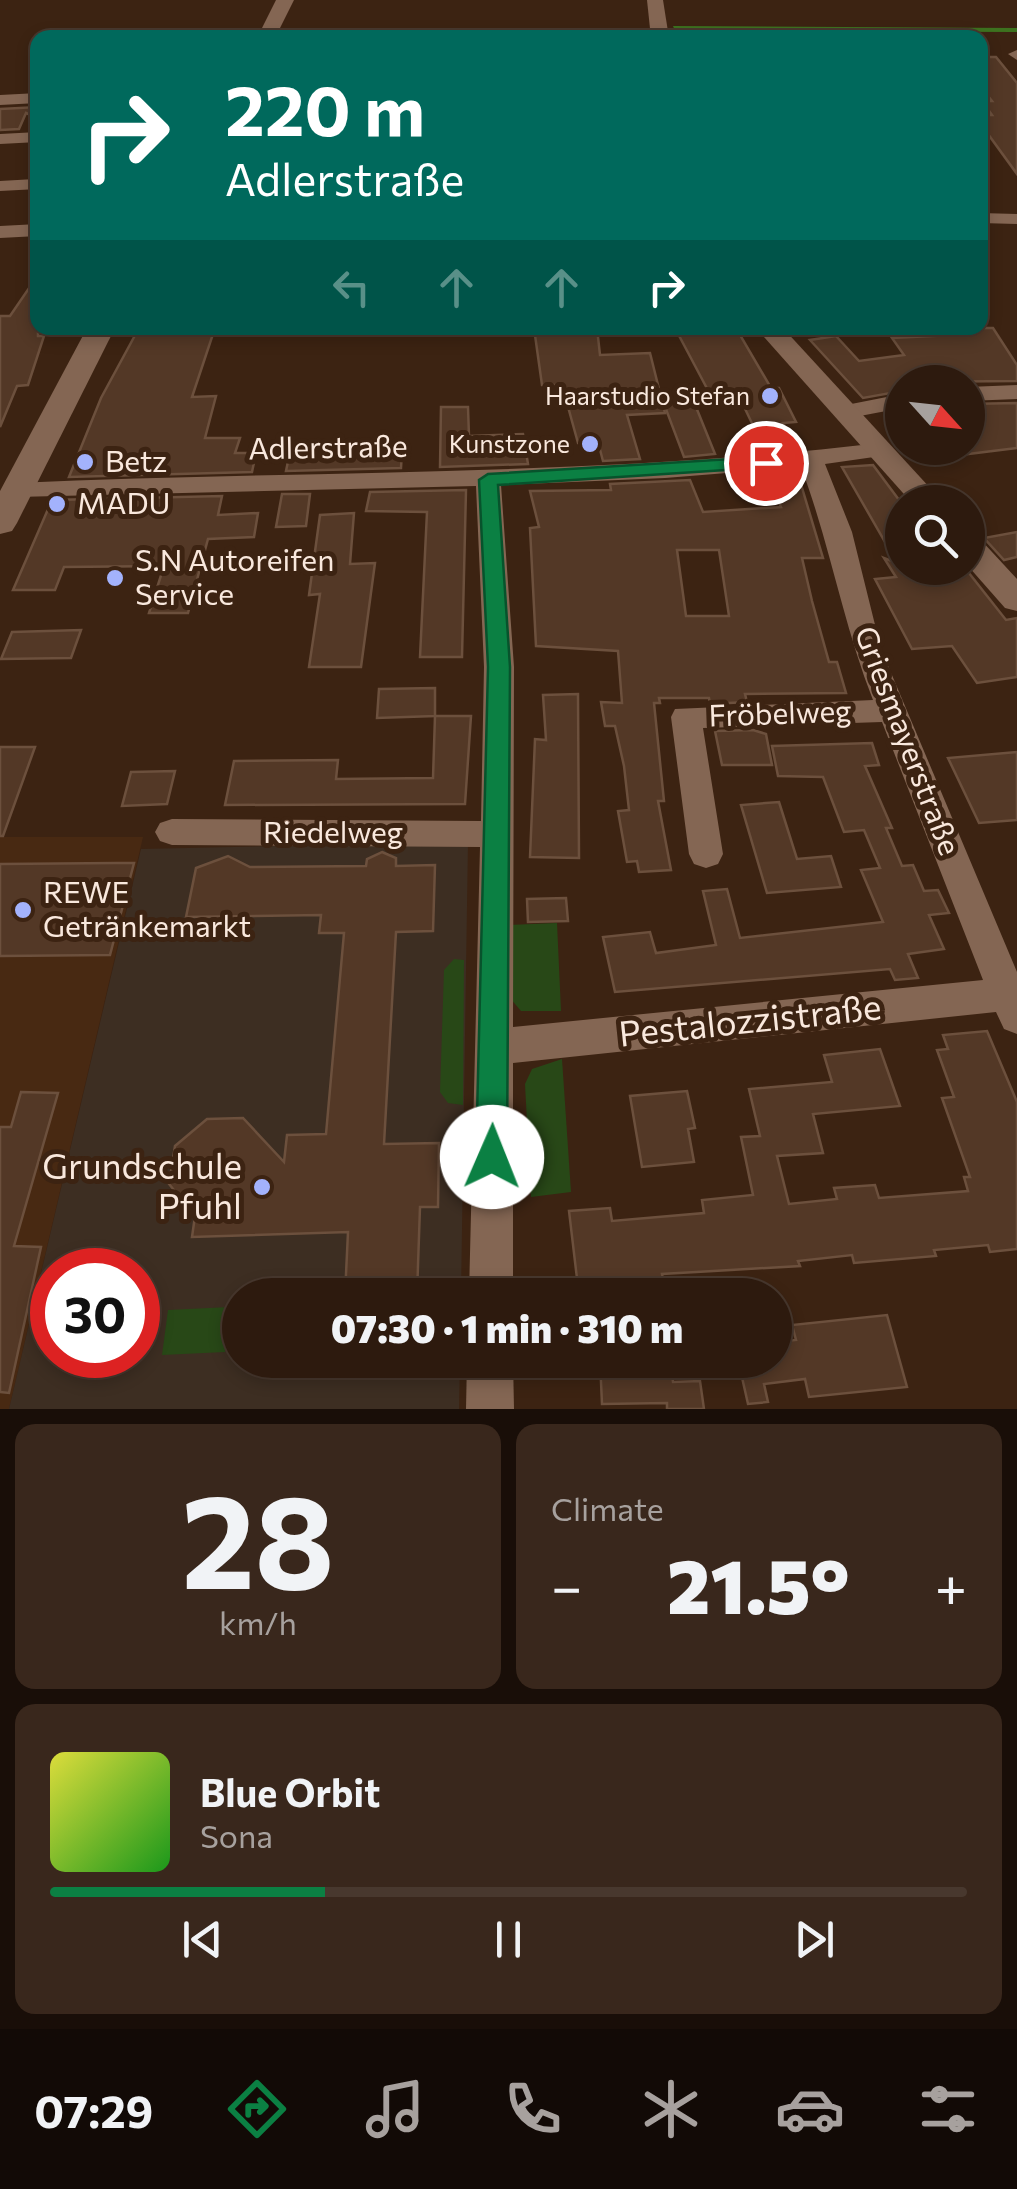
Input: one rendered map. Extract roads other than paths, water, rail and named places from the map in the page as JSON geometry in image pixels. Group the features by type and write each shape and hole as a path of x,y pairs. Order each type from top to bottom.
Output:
{"main road":[{"path":"270,30 285,0"},
{"path":"0,523 97,335"}],"street":[{"path":"655,0 659,30"},
{"path":"0,100 30,98"},
{"path":"0,140 30,138"},
{"path":"0,186 30,184"},
{"path":"988,218 1017,219"},
{"path":"0,232 30,230"},
{"path":"774,335 912,485"},
{"path":"985,393 1017,392"},
{"path":"844,412 885,404"},
{"name":"Adlerstraße","path":"16,490 488,480 811,460 880,450"},
{"name":"Griesmayerstraße","path":"811,460 839,532 868,650 1012,1006"},
{"path":"488,480 499,667 491,1278"},
{"path":"985,565 1017,600"},
{"name":"Fröbelweg","path":"706,854 686,717 893,711"},
{"name":"Riedelweg","path":"172,832 495,834"},
{"name":"Pestalozzistraße","path":"492,1047 1012,1006"},
{"path":"490,1378 490,1409"}],"place":[{"name":"Haarstudio Stefan","path":"770,396"},
{"name":"Kunstzone","path":"590,444"},
{"name":"Betz","path":"85,462"},
{"name":"MADU","path":"57,504"},
{"name":"S.N Autoreifen Service","path":"115,578"},
{"name":"REWE Getränkemarkt","path":"23,910"},
{"name":"Grundschule Pfuhl","path":"262,1187"}]}
